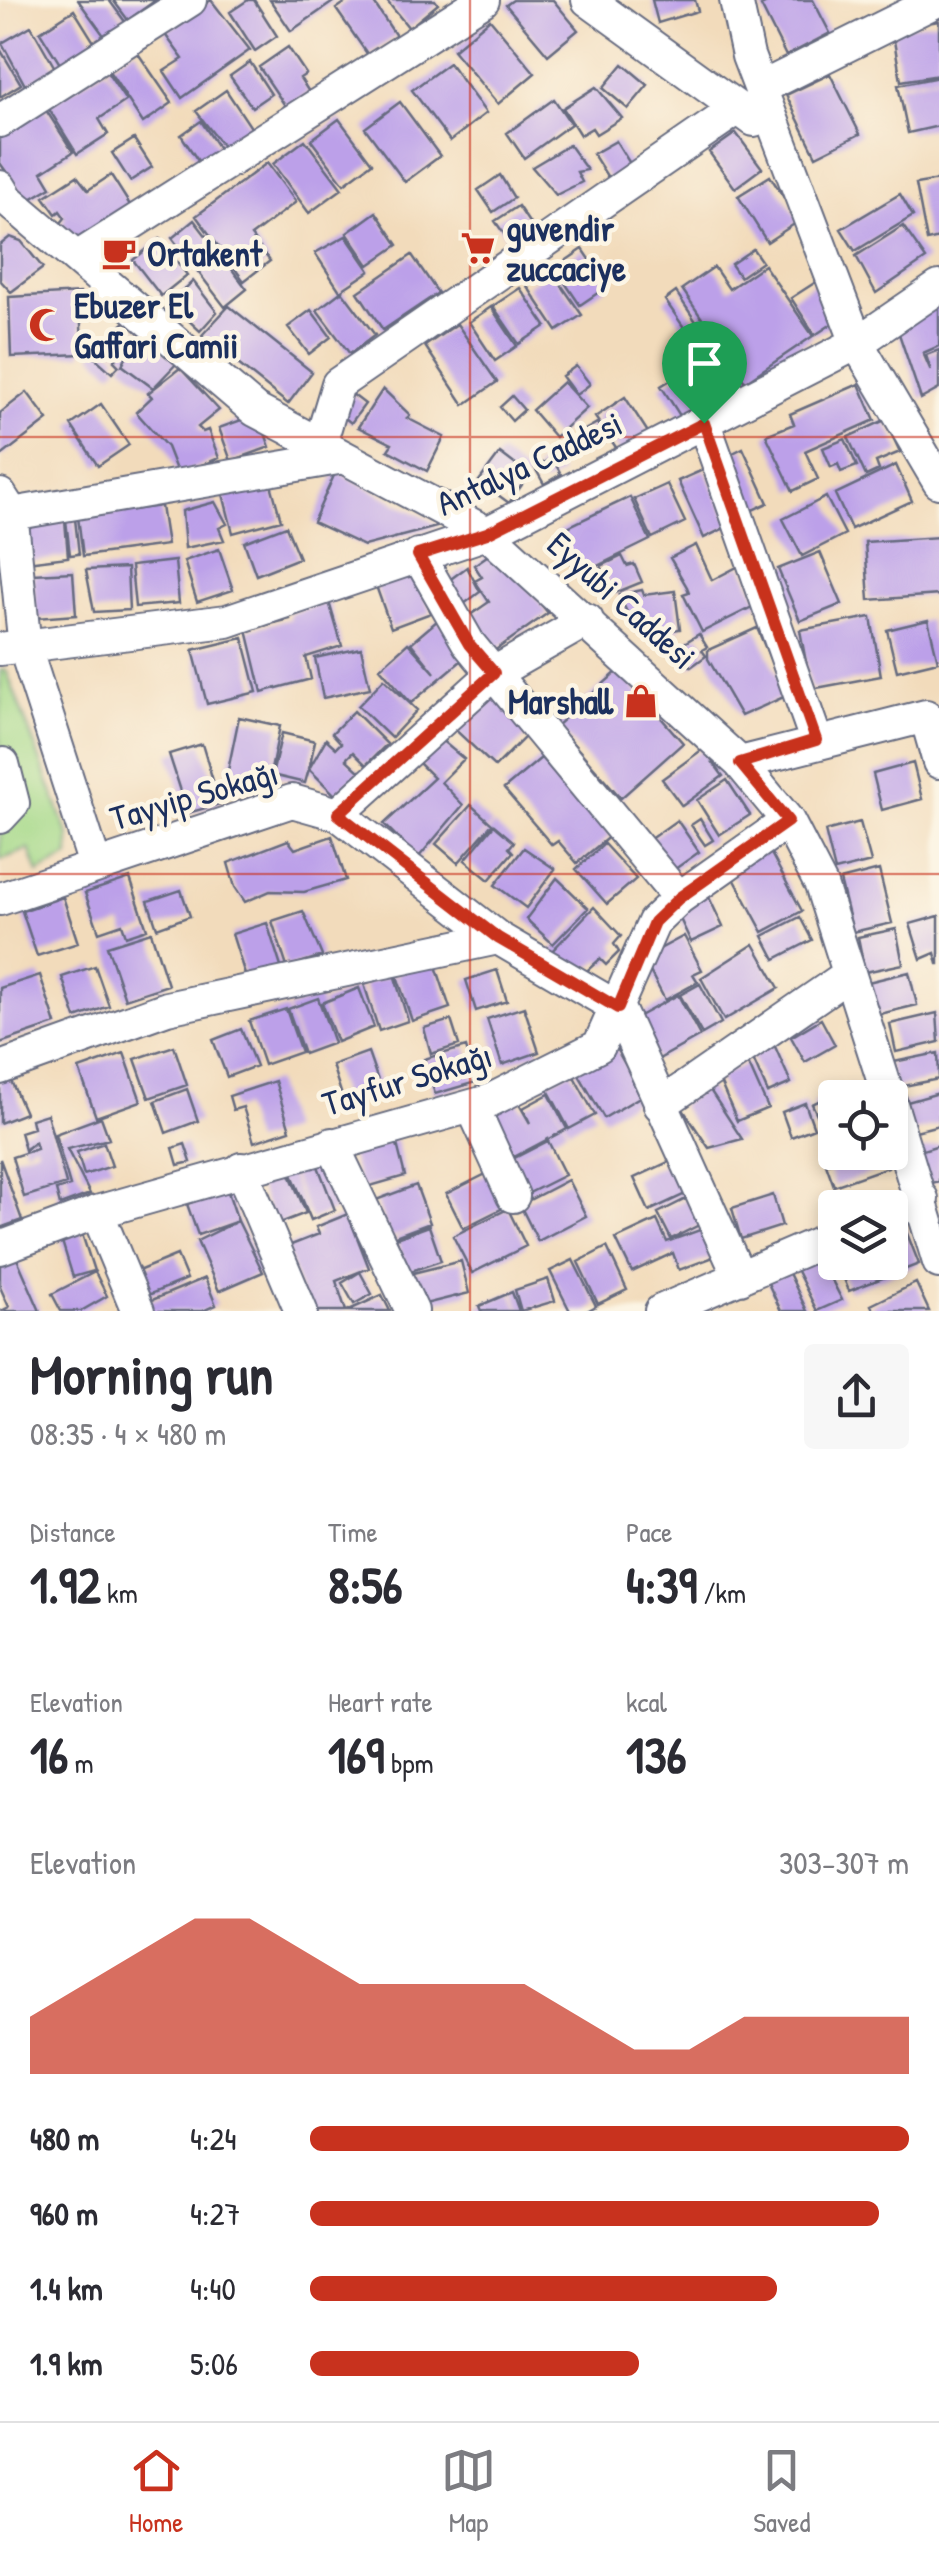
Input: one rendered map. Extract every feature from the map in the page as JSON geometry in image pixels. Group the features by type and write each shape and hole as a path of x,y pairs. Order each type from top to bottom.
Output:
{"street":[{"path":"0,120 190,0"},
{"path":"77,258 483,0"},
{"path":"588,0 778,137"},
{"path":"736,0 748,56 764,87 778,137 857,343 939,482"},
{"path":"764,87 938,0"},
{"path":"95,865 57,748 12,648 4,508 332,451 338,384 738,108"},
{"name":"Eyyubi Caddesi","path":"0,186 8,200 255,410 487,533 740,763 788,821 821,886 883,1080"},
{"name":"Antalya Caddesi","path":"12,648 227,621 487,533 857,343 939,287"},
{"path":"704,423 816,740"},
{"path":"418,555 469,644 679,898"},
{"path":"586,620 494,673 338,814 498,938 618,1008 740,1278"},
{"path":"740,763 816,740 926,716 939,762"},
{"path":"0,817 13,803 2,764 57,748"},
{"name":"Tayyip Sokağı","path":"0,899 292,801 338,814"},
{"name":"Tayfur Sokağı","path":"0,1248 98,1212 472,1106 599,1046 654,922 679,898 788,821"},
{"path":"0,1068 166,1008 498,938"},
{"path":"660,1105 848,975"},
{"path":"472,1106 513,1196"},
{"path":"332,1144 412,1311"},
{"name":"Eyyubi Caddesi","path":"908,1157 939,1262"},
{"path":"241,1169 301,1311"},
{"path":"908,1205 922,1199"},
{"path":"98,1212 138,1311"},
{"path":"661,1311 818,1244"}],"green space":[{"path":"0,670 6,670 69,836 69,856 38,873 29,849 0,860"}],"building":[{"path":"78,0 109,0 126,23 105,37"},
{"path":"113,0 156,0 128,20"},
{"path":"211,0 250,50 182,98 164,71 183,59 164,33"},
{"path":"254,0 277,36 255,51 230,12"},
{"path":"270,0 336,0 291,31"},
{"path":"349,0 372,0 396,36 368,55 336,9"},
{"path":"386,0 435,0 438,4 409,28"},
{"path":"513,0 553,0 578,30 548,55 506,5"},
{"path":"652,0 695,0 698,11 658,23"},
{"path":"773,0 813,0 830,33 786,56 761,6"},
{"path":"74,10 94,42 60,64 40,32"},
{"path":"490,19 535,73 498,104 453,50"},
{"path":"939,21 939,75 901,81 892,29"},
{"path":"31,26 55,68 25,85 2,43"},
{"path":"288,47 306,74 300,78 309,92 286,107 259,67"},
{"path":"0,49 21,84 0,97"},
{"path":"135,49 172,103 143,123 107,68"},
{"path":"250,62 271,94 252,107 230,76"},
{"path":"449,63 486,113 450,141 412,90"},
{"path":"623,64 648,85 628,109 603,88"},
{"path":"105,69 126,101 99,119 108,134 77,154 47,106"},
{"path":"830,74 860,134 816,156 786,95"},
{"path":"939,77 939,126 908,133 898,85"},
{"path":"596,87 622,118 596,134 592,128 580,135 563,108"},
{"path":"226,90 254,132 225,149 196,111"},
{"path":"554,99 571,124 524,158 507,133"},
{"path":"400,102 440,156 405,182 365,128"},
{"path":"44,107 73,152 42,172 51,187 27,201 0,163 0,134"},
{"path":"339,119 372,163 344,184 311,140"},
{"path":"201,121 222,153 202,167 181,135"},
{"path":"736,133 762,168 735,188 709,152"},
{"path":"134,139 152,167 130,181 112,153"},
{"path":"305,140 342,189 309,213 273,164"},
{"path":"616,141 634,170 612,184 593,154"},
{"path":"569,145 587,170 577,172 582,182 556,195 532,167"},
{"path":"267,163 296,202 251,236 270,261 244,281 196,216"},
{"path":"111,175 135,213 83,247 61,223 65,218 60,211 56,214 44,197 77,176 88,190"},
{"path":"500,175 514,198 493,212 478,190"},
{"path":"770,176 799,221 767,242 738,196"},
{"path":"939,180 939,238 927,241 916,184"},
{"path":"900,194 913,216 855,251 841,229"},
{"path":"518,206 536,233 514,248 495,221"},
{"path":"376,212 398,245 369,265 347,233"},
{"path":"194,220 247,289 225,307 172,238"},
{"path":"903,226 926,259 876,293 856,256"},
{"path":"346,236 370,271 340,291 315,253"},
{"path":"10,237 21,241 43,268 11,292 0,280 0,245"},
{"path":"160,239 187,275 161,296 133,260"},
{"path":"583,249 608,286 580,305 555,268"},
{"path":"753,249 762,262 740,277 731,264"},
{"path":"412,255 438,293 383,330 358,292"},
{"path":"764,265 813,336 745,382 682,289 714,267 729,289"},
{"path":"551,270 582,315 557,331 527,286"},
{"path":"193,281 217,312 200,331 170,303"},
{"path":"816,282 841,318 815,335 791,298"},
{"path":"520,288 546,326 519,344 493,306"},
{"path":"342,291 375,335 350,354 317,310"},
{"path":"676,292 705,335 694,342 665,300"},
{"name":"Ebuzer El Gaffari Camii","path":"80,293 82,354 11,357 9,297"},
{"path":"939,305 939,346 923,353 931,371 926,355 939,350 939,389 921,399 895,322"},
{"path":"229,306 312,372 288,404 202,335"},
{"path":"491,307 517,346 495,361 469,322"},
{"path":"311,310 331,337 309,354 288,327"},
{"path":"126,321 178,362 153,388 122,365 126,357 104,340"},
{"path":"457,324 497,382 464,405 425,346"},
{"path":"711,336 742,384 715,402 684,353"},
{"path":"103,343 118,357 114,361 119,366 112,373 92,355"},
{"path":"576,366 590,384 576,395 562,376"},
{"path":"180,368 219,410 198,427 203,432 208,430 219,458 178,475 167,447 136,412 152,397 148,393"},
{"path":"689,368 712,404 684,422 661,386"},
{"path":"563,382 587,408 555,437 532,410"},
{"path":"859,384 875,420 805,451 818,479 793,491 766,435 794,424 790,414"},
{"path":"383,389 410,415 407,418 444,437 427,471 388,450 392,444 358,427"},
{"path":"27,392 48,420 0,457 0,413"},
{"path":"352,394 365,404 351,423 338,412"},
{"path":"512,396 524,410 512,421 500,407"},
{"path":"625,397 651,437 622,456 595,417"},
{"path":"101,404 129,445 98,466 71,425"},
{"path":"258,414 270,447 231,461 219,428"},
{"path":"885,420 900,452 876,462 879,470 866,476 848,437"},
{"path":"597,423 608,440 596,448 585,430"},
{"path":"845,439 857,466 841,472 838,464 831,467 823,448"},
{"path":"743,448 768,503 746,513 721,459"},
{"path":"500,453 529,475 509,503 479,481"},
{"path":"552,458 561,474 544,484 535,468"},
{"path":"896,465 912,501 851,529 835,494"},
{"path":"705,469 731,525 704,538 678,481"},
{"path":"336,471 440,526 364,546 313,522"},
{"path":"269,477 281,520 233,533 222,490"},
{"path":"667,484 685,522 652,538 634,499"},
{"path":"630,497 650,540 587,571 572,565 557,532"},
{"path":"826,497 845,534 802,556 783,519"},
{"path":"215,502 227,524 219,528 224,540 185,548 182,511"},
{"path":"161,506 167,545 83,556 78,517"},
{"path":"75,519 79,554 70,555 66,520"},
{"path":"65,520 68,557 26,562 23,524"},
{"path":"286,526 299,558 256,575 244,542"},
{"path":"939,537 939,595 869,600 865,542"},
{"path":"696,545 712,580 741,565 760,603 702,632 683,594 689,592 687,587 670,558"},
{"path":"219,549 233,590 197,602 184,561"},
{"path":"497,549 548,613 487,656 463,620 489,602 475,581 482,577 474,565"},
{"path":"820,552 842,604 800,621 778,569"},
{"path":"622,556 627,566 634,564 642,582 615,593 601,566"},
{"path":"175,561 179,603 135,607 131,566"},
{"path":"467,567 480,592 460,607 444,584"},
{"path":"127,568 129,610 94,612 86,570"},
{"path":"73,572 76,615 36,618 33,574"},
{"path":"415,572 431,613 391,628 376,586"},
{"path":"642,590 644,595 675,591 680,629 646,634 631,621 619,595"},
{"path":"329,602 342,646 306,657 311,679 262,692 247,630 290,619 289,614"},
{"path":"871,617 881,676 811,689 800,630"},
{"path":"438,620 468,655 411,703 380,668 408,643 435,673 411,643"},
{"path":"928,620 938,661 897,671 887,630"},
{"path":"757,628 786,696 741,716 708,659 708,650"},
{"path":"699,634 707,647 702,650 706,656 691,667 678,647"},
{"path":"243,638 257,692 207,704 193,650"},
{"path":"361,648 370,688 323,698 315,658"},
{"path":"619,670 683,743 621,798 557,725"},
{"path":"384,679 417,710 391,738 358,706"},
{"path":"487,686 528,734 495,767 449,724"},
{"path":"354,711 387,744 366,765 353,752 346,759 360,772 335,795 309,769 326,739 336,748 341,743 332,733"},
{"path":"239,717 280,726 266,794 225,785"},
{"path":"282,733 315,741 305,783 272,775"},
{"path":"434,734 464,759 441,782 463,805 418,858 384,824 434,778 412,756"},
{"path":"202,744 220,804 188,813 169,754"},
{"path":"703,749 723,776 682,806 662,779"},
{"path":"541,758 611,835 577,863 558,841 552,845 504,789"},
{"path":"913,763 922,799 882,810 873,774"},
{"path":"727,780 750,815 719,835 697,800"},
{"path":"471,805 492,824 458,863 436,844"},
{"path":"700,819 713,840 705,845 691,825"},
{"path":"677,820 699,852 668,874 646,842"},
{"path":"860,822 871,862 835,871 825,831"},
{"path":"494,825 514,842 509,848 513,852 489,880 465,860"},
{"path":"332,836 346,880 304,892 270,891 245,902 235,887 228,863 288,840 295,849"},
{"path":"604,844 636,879 607,904 576,869"},
{"path":"524,848 555,869 526,908 495,885"},
{"path":"768,848 802,911 763,932 729,869"},
{"path":"879,870 892,923 853,932 840,880"},
{"path":"130,878 147,929 126,936 122,924 99,932 85,893"},
{"path":"557,878 588,908 553,944 526,919"},
{"path":"181,890 190,916 157,928 148,901"},
{"path":"706,891 723,927 691,942 674,906"},
{"path":"63,897 78,943 37,956 22,911"},
{"path":"594,907 621,936 614,944 619,952 606,965 600,959 579,978 550,953"},
{"path":"303,911 322,956 287,967 272,921"},
{"path":"939,916 938,964 935,953 921,959 910,924"},
{"path":"800,917 812,940 775,959 763,936"},
{"path":"267,923 282,970 247,981 232,934"},
{"path":"896,929 903,964 865,972 858,937"},
{"path":"151,932 168,985 125,999 107,946"},
{"path":"684,936 702,970 693,974 698,982 665,1000 643,958"},
{"path":"754,944 779,988 724,1020 701,978"},
{"path":"434,960 450,1008 412,1021 396,973"},
{"path":"95,966 109,1006 76,1018 62,977"},
{"path":"497,970 507,1001 476,1011 466,980"},
{"path":"909,972 917,1005 872,1016 864,983"},
{"path":"394,974 408,1021 379,1031 364,984"},
{"path":"40,975 56,1024 0,1043 0,988"},
{"path":"700,984 721,1023 702,1034 680,995"},
{"path":"359,988 374,1027 337,1042 322,1003"},
{"path":"678,995 700,1036 657,1060 634,1019"},
{"path":"318,998 334,1043 304,1054 288,1009"},
{"path":"524,1007 539,1052 502,1065 487,1019"},
{"path":"286,1009 301,1052 264,1065 249,1021"},
{"path":"937,1013 939,1042 896,1052 890,1024"},
{"path":"821,1019 835,1045 805,1062 791,1037"},
{"path":"451,1020 459,1045 431,1054 424,1028"},
{"path":"241,1029 256,1066 227,1077 213,1040"},
{"path":"773,1042 791,1083 768,1093 750,1052"},
{"path":"614,1045 643,1095 604,1118 575,1068"},
{"path":"174,1046 187,1085 149,1098 135,1059"},
{"path":"466,1047 476,1082 435,1094 424,1059"},
{"path":"368,1052 382,1092 345,1105 332,1065"},
{"path":"124,1053 141,1101 96,1117 79,1069"},
{"path":"938,1053 939,1079 908,1085 908,1080 892,1080 889,1063"},
{"path":"748,1063 768,1108 737,1121 718,1077"},
{"path":"571,1071 595,1115 569,1129 545,1084"},
{"path":"8,1074 25,1113 0,1123 0,1078"},
{"path":"275,1081 290,1130 254,1142 243,1107 233,1110 229,1096"},
{"path":"708,1087 742,1139 709,1148 680,1105"},
{"path":"187,1089 198,1121 166,1133 155,1101"},
{"path":"939,1093 939,1125 908,1133 908,1102"},
{"path":"549,1094 567,1129 514,1157 490,1113 516,1099 530,1123 523,1108"},
{"path":"805,1103 814,1128 791,1137 782,1112"},
{"path":"47,1114 66,1184 24,1197 12,1157 37,1149 35,1142 25,1150 20,1132 33,1128 31,1119"},
{"path":"101,1117 109,1139 67,1149 90,1194 60,1205 56,1190 70,1186 55,1134"},
{"path":"396,1140 405,1176 360,1189 350,1152"},
{"path":"548,1141 565,1175 519,1198 503,1164"},
{"path":"104,1143 112,1166 84,1175 77,1152"},
{"path":"185,1144 191,1162 178,1165 173,1148"},
{"path":"939,1145 939,1181 925,1185 916,1152"},
{"path":"677,1158 692,1191 649,1211 634,1178"},
{"path":"0,1159 22,1220 0,1228"},
{"path":"316,1161 335,1210 311,1220 291,1172"},
{"path":"287,1167 306,1213 275,1225 256,1180"},
{"path":"828,1170 879,1170 834,1186"},
{"path":"488,1173 505,1207 463,1228 446,1194"},
{"path":"568,1180 586,1216 538,1241 520,1205"},
{"path":"416,1185 430,1223 390,1238 376,1200"},
{"path":"227,1189 238,1221 198,1235 187,1204"},
{"path":"773,1195 782,1226 741,1239 732,1208"},
{"path":"692,1196 705,1222 671,1239 658,1213"},
{"path":"508,1209 526,1246 472,1273 453,1236"},
{"path":"348,1214 369,1268 336,1281 346,1311 307,1311 286,1247 319,1234 316,1227"},
{"path":"657,1220 667,1242 708,1227 719,1255 679,1270 673,1253 632,1272 616,1239"},
{"path":"238,1221 263,1272 219,1291 197,1241"},
{"path":"429,1226 441,1261 408,1272 396,1238"},
{"path":"81,1231 94,1271 73,1277 61,1238"},
{"path":"908,1236 919,1264 908,1268"},
{"path":"607,1247 627,1290 598,1304 578,1262"},
{"path":"15,1254 40,1311 1,1311 9,1307 0,1287 0,1260"},
{"path":"177,1255 187,1279 148,1295 138,1271"},
{"path":"818,1258 818,1280 832,1280 842,1300 817,1311 796,1269"},
{"path":"573,1260 596,1306 587,1311 570,1311 550,1271"},
{"path":"461,1261 469,1293 417,1306 409,1274"},
{"path":"788,1271 807,1311 781,1311 767,1281"},
{"path":"95,1272 107,1296 81,1311 61,1311 52,1294"},
{"path":"360,1272 372,1294 354,1304 342,1283"},
{"path":"205,1278 216,1305 203,1311 148,1311 145,1303"},
{"path":"548,1279 555,1301 521,1311 515,1290"},
{"path":"844,1280 878,1280 849,1291"},
{"path":"916,1283 929,1311 874,1311 871,1305"},
{"path":"512,1292 519,1311 481,1311 479,1306"},
{"path":"382,1295 390,1311 347,1311"}],"place":[{"name":"guvendir zuccaciye","path":"478,248"},
{"name":"Ortakent","path":"119,253"},
{"name":"Ebuzer El Gaffari Camii","path":"46,325"},
{"name":"Marshall","path":"641,701"}],"route":[{"path":"704,423 816,740 740,763 788,821 679,898 654,922 618,1008 498,938 338,814 494,673 469,644 418,555 487,533 704,423"}]}
